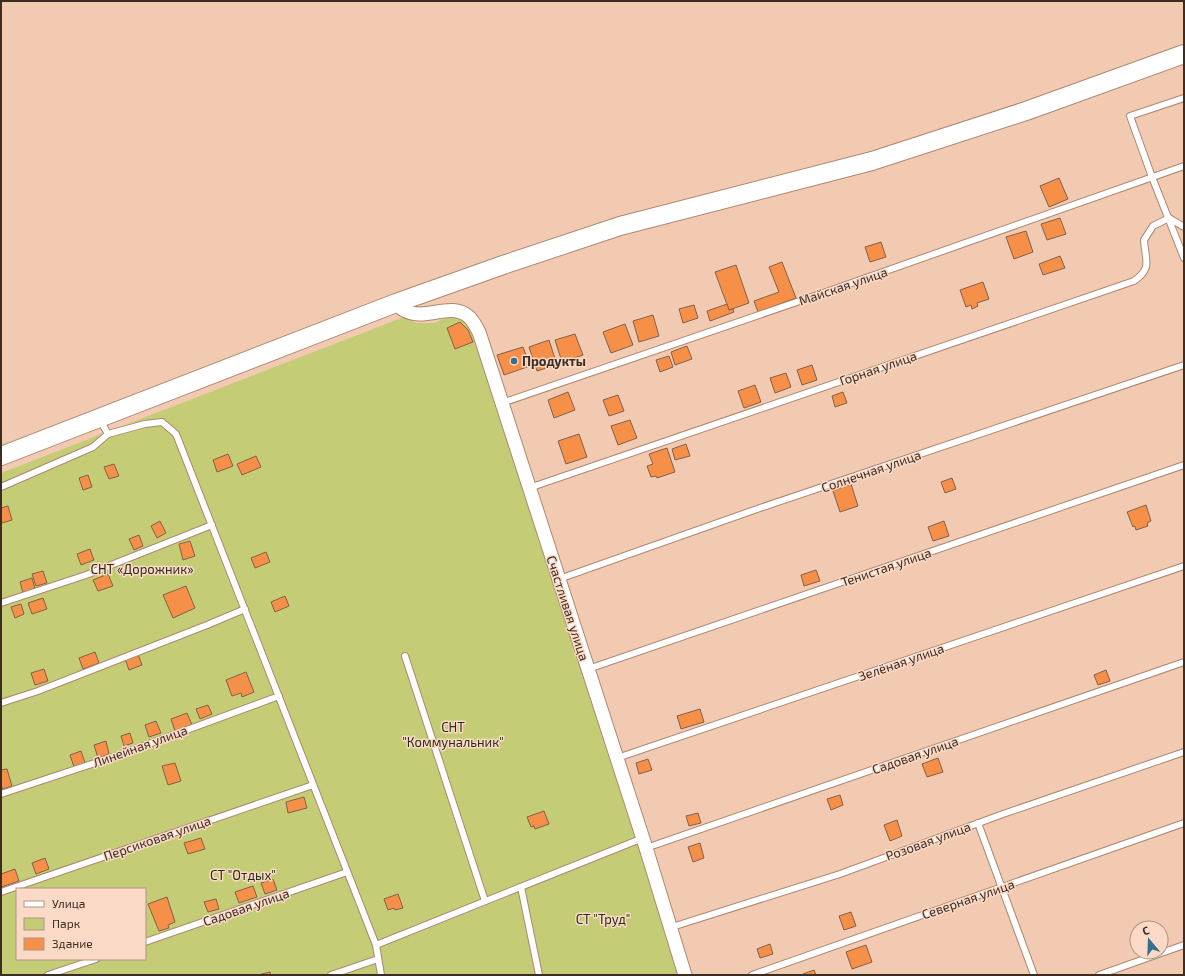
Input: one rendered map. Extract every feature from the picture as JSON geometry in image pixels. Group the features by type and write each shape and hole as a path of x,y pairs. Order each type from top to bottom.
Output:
{"main road":[{"path":"1,456 99,417 503,265 620,226 872,161 1026,111 1184,54"}],"street":[{"name":"Счастливая улица","path":"396,304 406,311 416,314 454,310 464,313 470,318 479,332 672,927 685,975"}],"lane":[{"path":"1184,98 1130,116 1184,258"},
{"name":"Майская улица","path":"502,403 1184,166"},
{"path":"1169,218 1184,227"},
{"name":"Горная улица","path":"529,488 1134,281 1146,270 1147,263 1144,240 1153,226 1169,218"},
{"name":"Солнечная улица","path":"559,579 768,506 1184,365"},
{"path":"99,417 108,434"},
{"path":"1,487 93,447 108,434 145,424 162,422 176,434 376,945 381,975"},
{"name":"Тенистая улица","path":"588,670 1184,465"},
{"path":"1,603 86,575 212,526"},
{"name":"Зелёная улица","path":"617,758 1184,566"},
{"path":"1,703 38,691 245,609"},
{"path":"405,656 485,901"},
{"name":"Садовая улица","path":"376,945 521,887 644,843 1184,662"},
{"name":"Линейная улица","path":"1,794 116,756 279,696"},
{"name":"Розовая улица","path":"672,927 840,874 978,823 1184,752"},
{"name":"Персиковая улица","path":"1,892 313,785"},
{"name":"Северная улица","path":"752,975 1184,822"},
{"path":"978,823 1034,975"},
{"name":"Садовая улица","path":"146,942 347,872"},
{"path":"521,887 539,975"},
{"path":"1099,975 1184,945"},
{"path":"330,975 378,959"},
{"path":"48,975 93,960"}],"green space":[{"path":"453,315 465,317 476,336 643,838 376,945 381,975 1,975 1,473 404,317 416,323 434,323"},
{"name":"СТ \"Труд\"","path":"641,843 680,975 384,975 379,948"}],"building":[{"path":"1059,178 1068,199 1049,207 1040,186"},
{"path":"1060,218 1066,234 1047,240 1041,224"},
{"path":"1026,231 1033,252 1014,259 1006,237"},
{"path":"881,242 886,257 870,262 865,247"},
{"path":"1060,256 1065,268 1043,275 1039,264"},
{"path":"782,262 796,298 758,312 754,301 779,292 769,267"},
{"path":"736,265 749,303 729,310 715,272"},
{"path":"983,282 989,299 977,303 978,306 972,309 971,305 966,307 960,290"},
{"path":"727,304 729,310 733,309 734,312 710,321 707,311"},
{"path":"694,305 698,318 683,323 679,309"},
{"path":"653,315 659,336 639,342 633,321"},
{"path":"460,322 468,330 473,342 455,349 447,328"},
{"path":"625,324 633,345 611,353 603,332"},
{"path":"575,334 583,355 562,362 555,340"},
{"path":"549,340 557,365 537,371 529,347"},
{"path":"687,346 692,359 675,365 671,352"},
{"name":"Продукты","path":"523,347 530,366 504,375 497,355"},
{"path":"669,356 673,367 660,372 656,360"},
{"path":"812,365 817,380 802,385 797,370"},
{"path":"786,373 791,387 775,393 770,378"},
{"path":"755,385 761,402 744,408 738,391"},
{"path":"568,392 575,410 554,418 548,400"},
{"path":"843,392 847,403 835,407 832,396"},
{"path":"618,395 624,411 609,416 603,400"},
{"path":"630,420 637,438 618,445 611,426"},
{"path":"579,434 587,457 566,464 558,441"},
{"path":"686,444 690,456 675,460 672,449"},
{"path":"667,448 675,472 657,478 656,476 651,477 647,466 653,464 649,454"},
{"path":"228,454 233,466 217,472 213,460"},
{"path":"256,456 261,467 242,475 237,464"},
{"path":"114,464 119,476 109,479 104,467"},
{"path":"88,475 92,487 83,490 79,478"},
{"path":"952,478 956,489 945,493 941,482"},
{"path":"851,484 858,506 840,512 833,491"},
{"path":"1146,505 1151,521 1147,523 1148,526 1136,530 1135,526 1133,527 1127,512"},
{"path":"8,506 12,520 2,523 1,508"},
{"path":"160,521 166,533 157,538 151,526"},
{"path":"944,521 949,536 933,541 928,527"},
{"path":"139,535 143,546 134,550 129,539"},
{"path":"190,541 195,556 183,560 179,544"},
{"path":"90,549 94,560 81,565 77,554"},
{"path":"266,552 270,562 255,568 251,558"},
{"path":"816,570 820,581 804,586 801,575"},
{"path":"43,571 47,583 36,586 32,574"},
{"path":"108,574 113,586 98,591 93,580"},
{"path":"32,578 35,589 23,593 20,582"},
{"path":"186,586 195,608 173,618 163,595"},
{"path":"285,596 289,606 275,612 271,602"},
{"path":"43,598 47,609 32,614 28,603"},
{"path":"21,604 24,614 15,618 11,607"},
{"path":"95,652 99,663 83,669 79,658"},
{"path":"138,654 142,665 129,670 125,659"},
{"path":"44,669 48,681 35,685 31,673"},
{"path":"1106,670 1110,681 1098,685 1094,675"},
{"path":"246,672 254,692 242,697 241,693 232,696 226,680"},
{"path":"208,705 212,714 200,719 196,709"},
{"path":"700,709 704,722 681,729 677,716"},
{"path":"187,713 192,725 175,731 171,719"},
{"path":"156,721 161,733 149,737 145,725"},
{"path":"130,733 133,743 124,746 121,736"},
{"path":"106,741 109,754 98,758 94,745"},
{"path":"81,751 85,763 74,767 70,755"},
{"path":"938,758 943,772 927,777 922,764"},
{"path":"648,759 652,770 639,774 636,763"},
{"path":"175,763 181,781 168,785 162,766"},
{"path":"7,769 12,786 2,789 1,770"},
{"path":"840,795 843,805 831,810 827,799"},
{"path":"304,797 307,808 288,813 286,802"},
{"path":"544,811 549,824 535,829 534,826 531,827 527,817"},
{"path":"698,813 701,823 689,826 686,816"},
{"path":"897,820 902,836 890,841 884,825"},
{"path":"201,838 205,849 188,854 184,843"},
{"path":"700,843 704,858 693,862 688,847"},
{"path":"45,858 49,869 36,874 32,863"},
{"path":"15,869 19,881 1,887 1,874"},
{"path":"273,879 277,890 265,894 261,883"},
{"path":"253,886 257,897 239,903 235,892"},
{"path":"398,894 403,908 388,910 384,899"},
{"path":"167,897 175,922 168,925 169,928 159,931 148,904"},
{"path":"216,899 219,909 208,912 204,902"},
{"path":"851,912 856,926 844,930 839,916"},
{"path":"770,944 773,954 760,958 757,949"},
{"path":"866,945 872,962 852,969 846,952"},
{"path":"814,970 816,975 803,975 803,974"},
{"path":"270,972 271,975 258,975"}],"place":[{"name":"Продукты","path":"514,361"}],"park label":[{"name":"СНТ «Дорожник»","path":"142,569"},
{"name":"СНТ \"Коммунальник\"","path":"453,734"},
{"name":"СТ \"Отдых\"","path":"243,875"}]}
